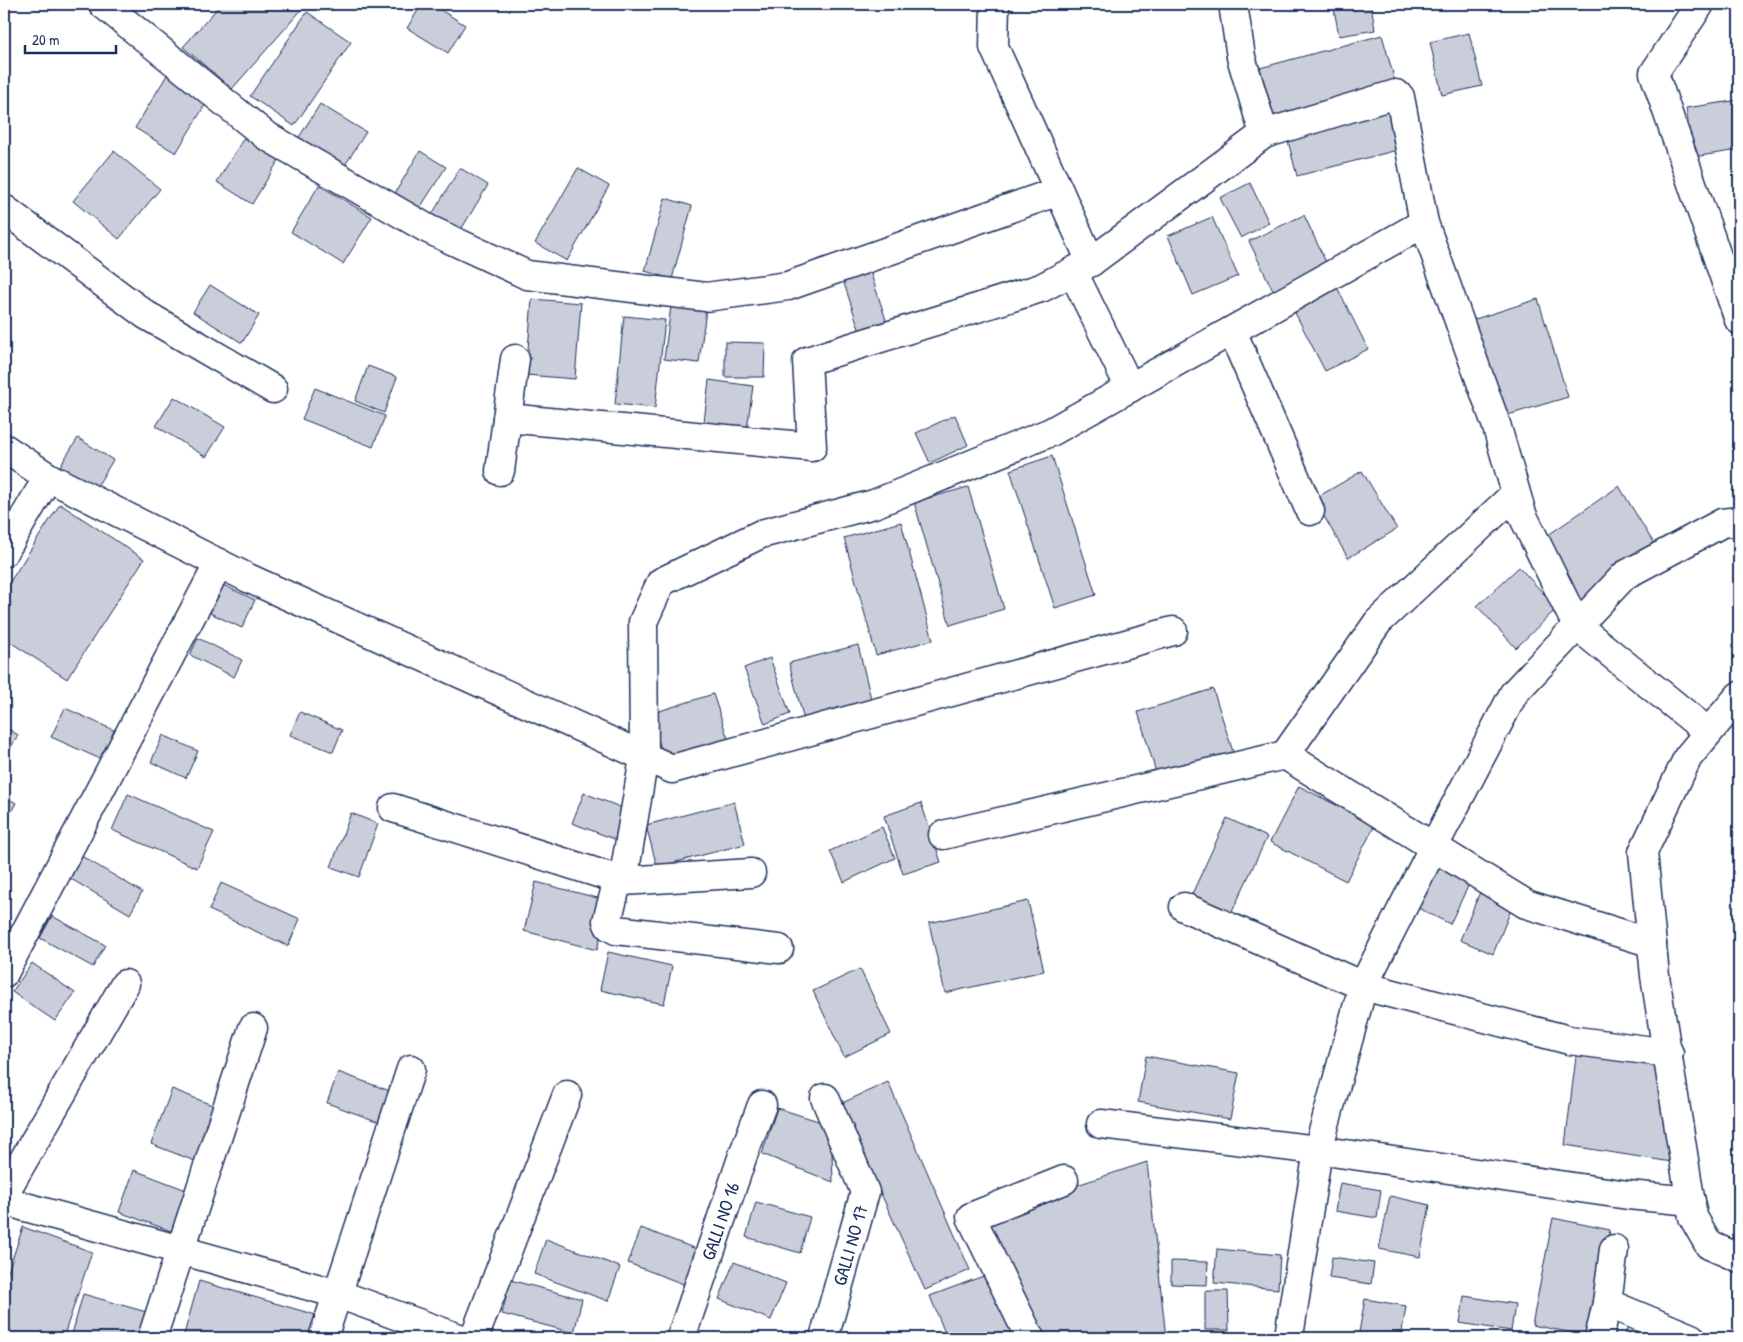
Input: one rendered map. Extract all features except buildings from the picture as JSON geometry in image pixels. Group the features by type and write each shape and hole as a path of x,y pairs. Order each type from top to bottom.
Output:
{"street":[{"path":"103,4 265,135 428,229 527,275 706,297 788,286 1059,191"},
{"path":"995,4 994,47 1059,191 1082,267 1130,388"},
{"path":"1233,4 1241,57 1264,134"},
{"path":"1700,4 1654,73 1739,320"},
{"path":"507,418 812,447 807,361 1041,288 1082,267 1264,134 1398,94 1401,98 1424,223 1496,424 1522,514 1577,626 1708,732"},
{"path":"4,209 146,315 273,389"},
{"path":"779,949 616,930 609,926 607,921 620,881 644,758 643,622 661,582 761,534 874,504 1051,432 1424,223"},
{"path":"1232,331 1310,511"},
{"path":"500,471 515,359"},
{"path":"4,448 48,477 248,578 672,769 1172,631"},
{"path":"4,552 48,477"},
{"path":"943,836 1285,755 1378,622 1516,494"},
{"path":"1289,1336 1318,1150 1363,986 1514,693 1625,575 1722,523 1739,521"},
{"path":"4,973 219,563"},
{"path":"1739,696 1688,757 1643,852 1655,976 1669,1053 1693,1218 1709,1245 1739,1258"},
{"path":"1285,755 1526,904 1652,943"},
{"path":"393,808 620,881 751,873"},
{"path":"1184,907 1363,986 1569,1040 1669,1053"},
{"path":"4,1194 125,984"},
{"path":"152,1338 253,1028"},
{"path":"323,1338 411,1068"},
{"path":"474,1338 567,1095"},
{"name":"GALLI NO 17","path":"824,1338 865,1192 825,1098"},
{"name":"GALLI NO 16","path":"681,1338 743,1155 762,1105"},
{"path":"1101,1124 1318,1150 1628,1195 1690,1201"},
{"path":"1030,1338 971,1217 1064,1180"},
{"path":"4,1199 22,1206 180,1251 338,1294 458,1338"},
{"path":"1599,1338 1614,1249"},
{"path":"1606,1303 1691,1338"}]}
